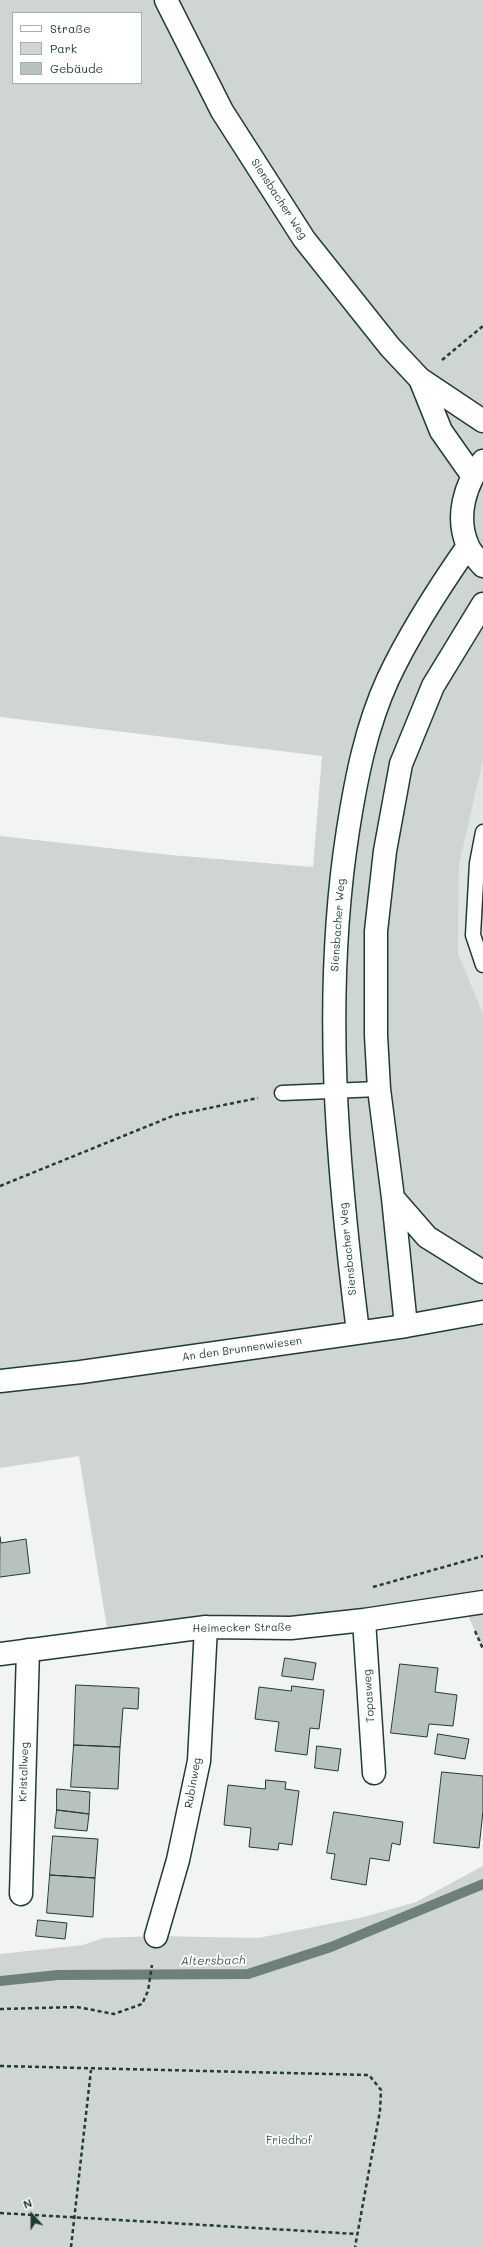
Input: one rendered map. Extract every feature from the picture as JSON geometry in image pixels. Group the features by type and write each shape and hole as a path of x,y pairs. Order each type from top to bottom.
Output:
{"street":[{"name":"Siensbacher Weg","path":"166,0 222,111 304,239 390,347 420,379 483,421"},
{"name":"Siensbacher Weg","path":"420,379 441,431 478,468"},
{"path":"478,468 463,500 463,527 468,546 483,566"},
{"name":"Siensbacher Weg","path":"358,1332 345,1224 334,1091 333,1019 337,925 342,873 359,762 387,680 427,606 468,546"},
{"path":"406,1326 394,1198 379,1089 376,1035 376,931 385,851 401,764 433,686 483,604"},
{"path":"394,1198 428,1238 483,1272"},
{"name":"An den Brunnenwiesen","path":"0,1381 81,1372 406,1326 483,1312"},
{"name":"Heimecker Straße","path":"0,1654 206,1627 291,1628 364,1620 483,1602"},
{"name":"Topasweg","path":"364,1620 374,1773"},
{"name":"Rubinweg","path":"156,1936 178,1860 199,1761 206,1627"},
{"name":"Kristallweg","path":"21,1894 28,1650"}],"lane":[{"path":"483,832 477,863 473,935 483,965"},
{"path":"282,1093 379,1089"}],"path":[{"path":"420,379 483,326"},
{"path":"0,1186 175,1114 282,1093"},
{"path":"0,2009 77,2007 114,2014 142,2004 148,1991"},
{"path":"0,2066 91,2070 369,2075 381,2090 381,2097 355,2247"},
{"path":"71,2247 91,2070"},
{"path":"0,2213 357,2234"}],"shaded area":[{"path":"483,760 483,1014 458,953 459,865"}],"green space":[{"path":"0,0 483,0 483,760 459,865 458,953 483,1014 483,1649 464,1606 109,1640 79,1456 0,1468 0,836 170,855 313,867 322,756 0,717"},
{"name":"Friedhof","path":"483,1866 483,2247 0,2247 0,1954 83,1945 103,1938 156,1936 258,1938 364,1917 416,1902"}],"building":[{"path":"0,1537 1,1543 26,1539 30,1573 0,1577"},
{"path":"285,1658 316,1663 313,1680 282,1676"},
{"path":"400,1664 438,1668 435,1692 457,1695 453,1726 429,1724 427,1737 391,1733"},
{"path":"76,1685 139,1688 138,1709 123,1708 120,1747 74,1745"},
{"path":"292,1686 324,1690 319,1729 310,1728 307,1755 275,1751 279,1722 255,1719 259,1687 291,1691"},
{"path":"438,1734 469,1739 465,1759 435,1754"},
{"path":"74,1745 120,1747 118,1789 71,1787"},
{"path":"317,1746 341,1749 338,1771 315,1768"},
{"path":"442,1772 483,1776 483,1811 479,1848 434,1843"},
{"path":"266,1780 286,1782 285,1789 299,1791 292,1845 279,1843 278,1850 249,1847 251,1828 224,1825 228,1785 265,1789"},
{"path":"57,1789 90,1792 89,1814 57,1810"},
{"path":"57,1810 89,1814 87,1831 55,1828"},
{"path":"334,1812 403,1822 400,1845 392,1843 389,1861 370,1858 366,1885 331,1879 335,1854 327,1853"},
{"path":"53,1836 98,1839 95,1878 50,1875"},
{"path":"50,1875 95,1878 93,1917 47,1913"},
{"path":"38,1920 67,1923 65,1939 36,1936"}],"waterway":[{"name":"Altersbach","path":"0,1981 58,1975 248,1974 331,1947 483,1884"}]}
